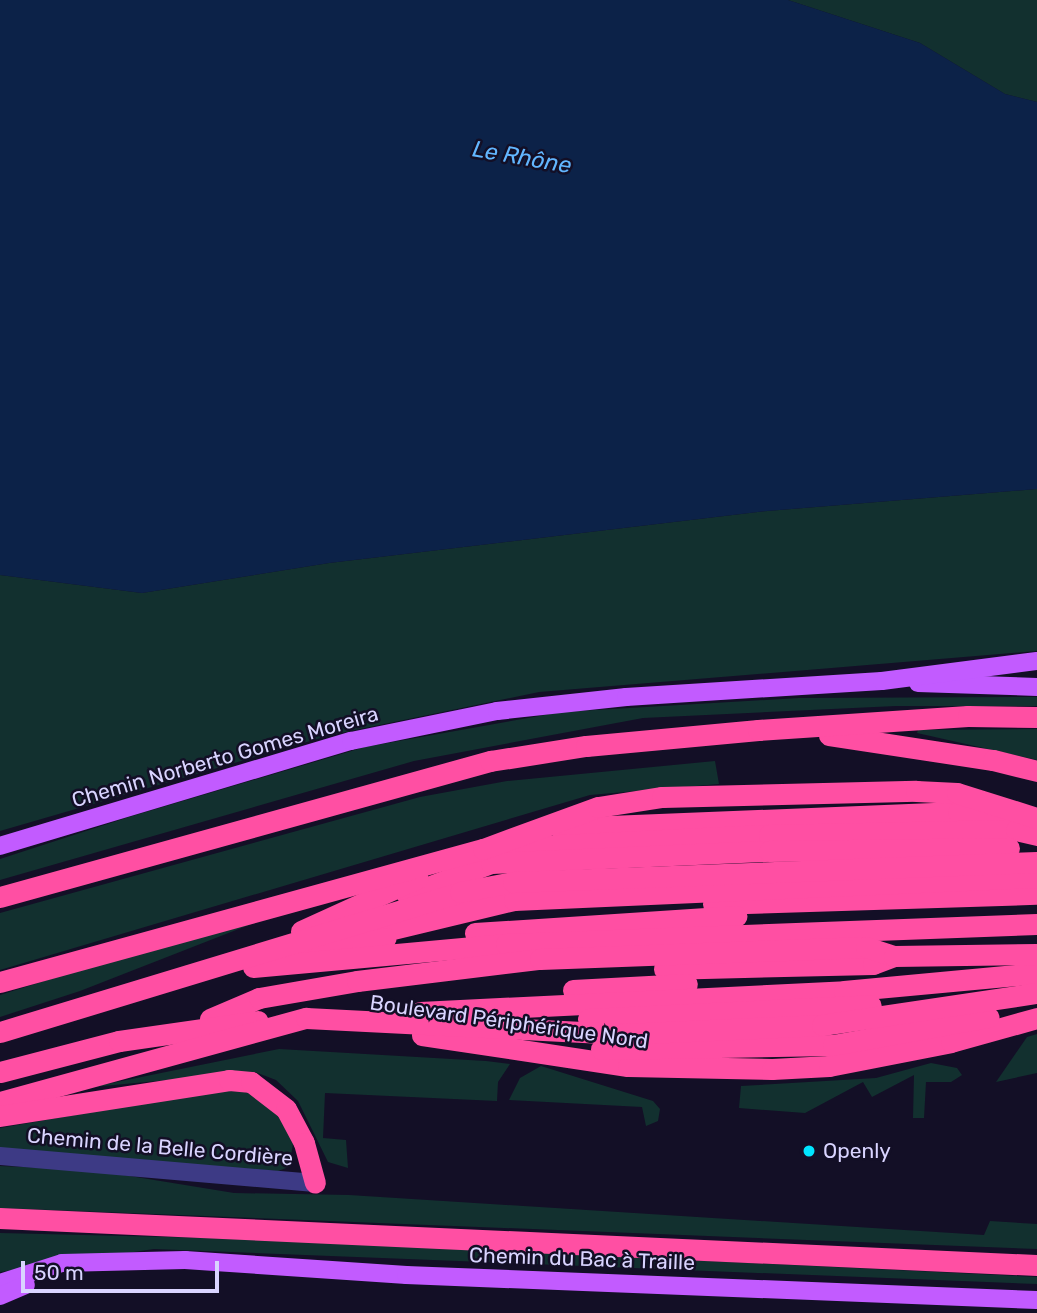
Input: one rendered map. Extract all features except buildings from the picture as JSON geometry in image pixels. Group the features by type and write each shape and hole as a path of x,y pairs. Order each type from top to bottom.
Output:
{"highway":[{"path":"0,897 490,761 586,746 758,730 968,716 1037,717"},
{"path":"758,730 856,738 1037,771"},
{"path":"209,971 483,849 598,807 662,797 957,793 1037,820"},
{"path":"0,982 483,849 783,834 1016,830 1037,835"},
{"path":"209,971 491,863 769,851 1037,850"},
{"path":"0,1032 209,971 460,892 513,882 1037,862"},
{"path":"209,971 514,900 1037,877"},
{"path":"209,971 513,915 770,901 1037,894"},
{"path":"209,971 509,928 990,907 1015,895"},
{"path":"883,910 932,927"},
{"path":"209,971 506,944 1037,924"},
{"path":"188,1027 259,998 357,981 540,959 866,947 894,956 1037,954"},
{"name":"Boulevard Périphérique Nord","path":"0,1072 188,1027 617,986 844,979 1037,964"},
{"name":"Boulevard Périphérique Nord","path":"306,1017 844,991 1037,974"},
{"name":"Boulevard Périphérique Nord","path":"306,1017 627,1019 844,1008 1037,984"},
{"path":"0,1102 306,1017 623,1034 822,1025 1037,993"},
{"name":"Boulevard Périphérique Nord","path":"306,1017 626,1051 859,1042 1037,1006"},
{"name":"Boulevard Périphérique Nord","path":"306,1017 628,1066 772,1069 829,1066 951,1042 1037,1018"},
{"path":"0,1116 229,1080 251,1082 286,1109 304,1143 315,1183"},
{"path":"0,1218 1037,1265"}],"main road":[{"path":"882,681 1037,661"},
{"path":"882,681 1037,687"},
{"name":"Chemin Norberto Gomes Moreira","path":"0,846 351,740 497,711 626,697 882,681"},
{"name":"Chemin du Bac à Traille","path":"0,1296 31,1283 125,1261"},
{"name":"Chemin du Bac à Traille","path":"0,1283 62,1263 125,1261 1037,1300"}],"street":[{"name":"Chemin de la Belle Cordière","path":"0,1156 315,1183"}],"green space":[{"path":"788,0 1037,0 1037,102 1005,94 920,43"},
{"path":"1037,489 1037,651 539,692 331,735 0,831 0,575 142,593 329,563 767,511"},
{"path":"1037,697 1037,706 896,706 643,718 414,761 0,880 0,859 129,817 365,747 562,712 799,698"},
{"path":"1037,729 1037,760 917,733 918,730"},
{"path":"715,761 719,784 590,795 0,970 0,913 420,797 507,781"},
{"path":"259,921 80,991 0,1017 0,995 187,936"},
{"path":"1037,1034 1037,1073 996,1082 1027,1037"},
{"path":"279,1049 510,1064 498,1082 497,1101 325,1093 323,1138 346,1140 348,1168 328,1162 298,1101 276,1080 255,1072 92,1087"},
{"path":"931,1063 957,1068 962,1075 951,1082 926,1082 924,1118 913,1118 914,1075 872,1097 863,1082 805,1113 739,1108 741,1086 876,1078"},
{"path":"541,1066 653,1101 660,1109 658,1121 646,1126 642,1107 509,1100 520,1078"},
{"path":"219,1090 254,1093 282,1118 293,1144 289,1167 278,1171 0,1151 0,1128"},
{"path":"0,1166 93,1170 234,1193 349,1195 984,1235 990,1221 1037,1224 1037,1249 0,1208"},
{"path":"0,1233 251,1239 999,1275 1037,1277 1037,1284 154,1249 0,1272"}],"water":[{"name":"Le Rhône","path":"0,0 788,0 920,43 1005,94 1037,102 1037,489 767,511 329,563 142,593 0,575"}],"place":[{"name":"Openly","path":"809,1151"}]}
